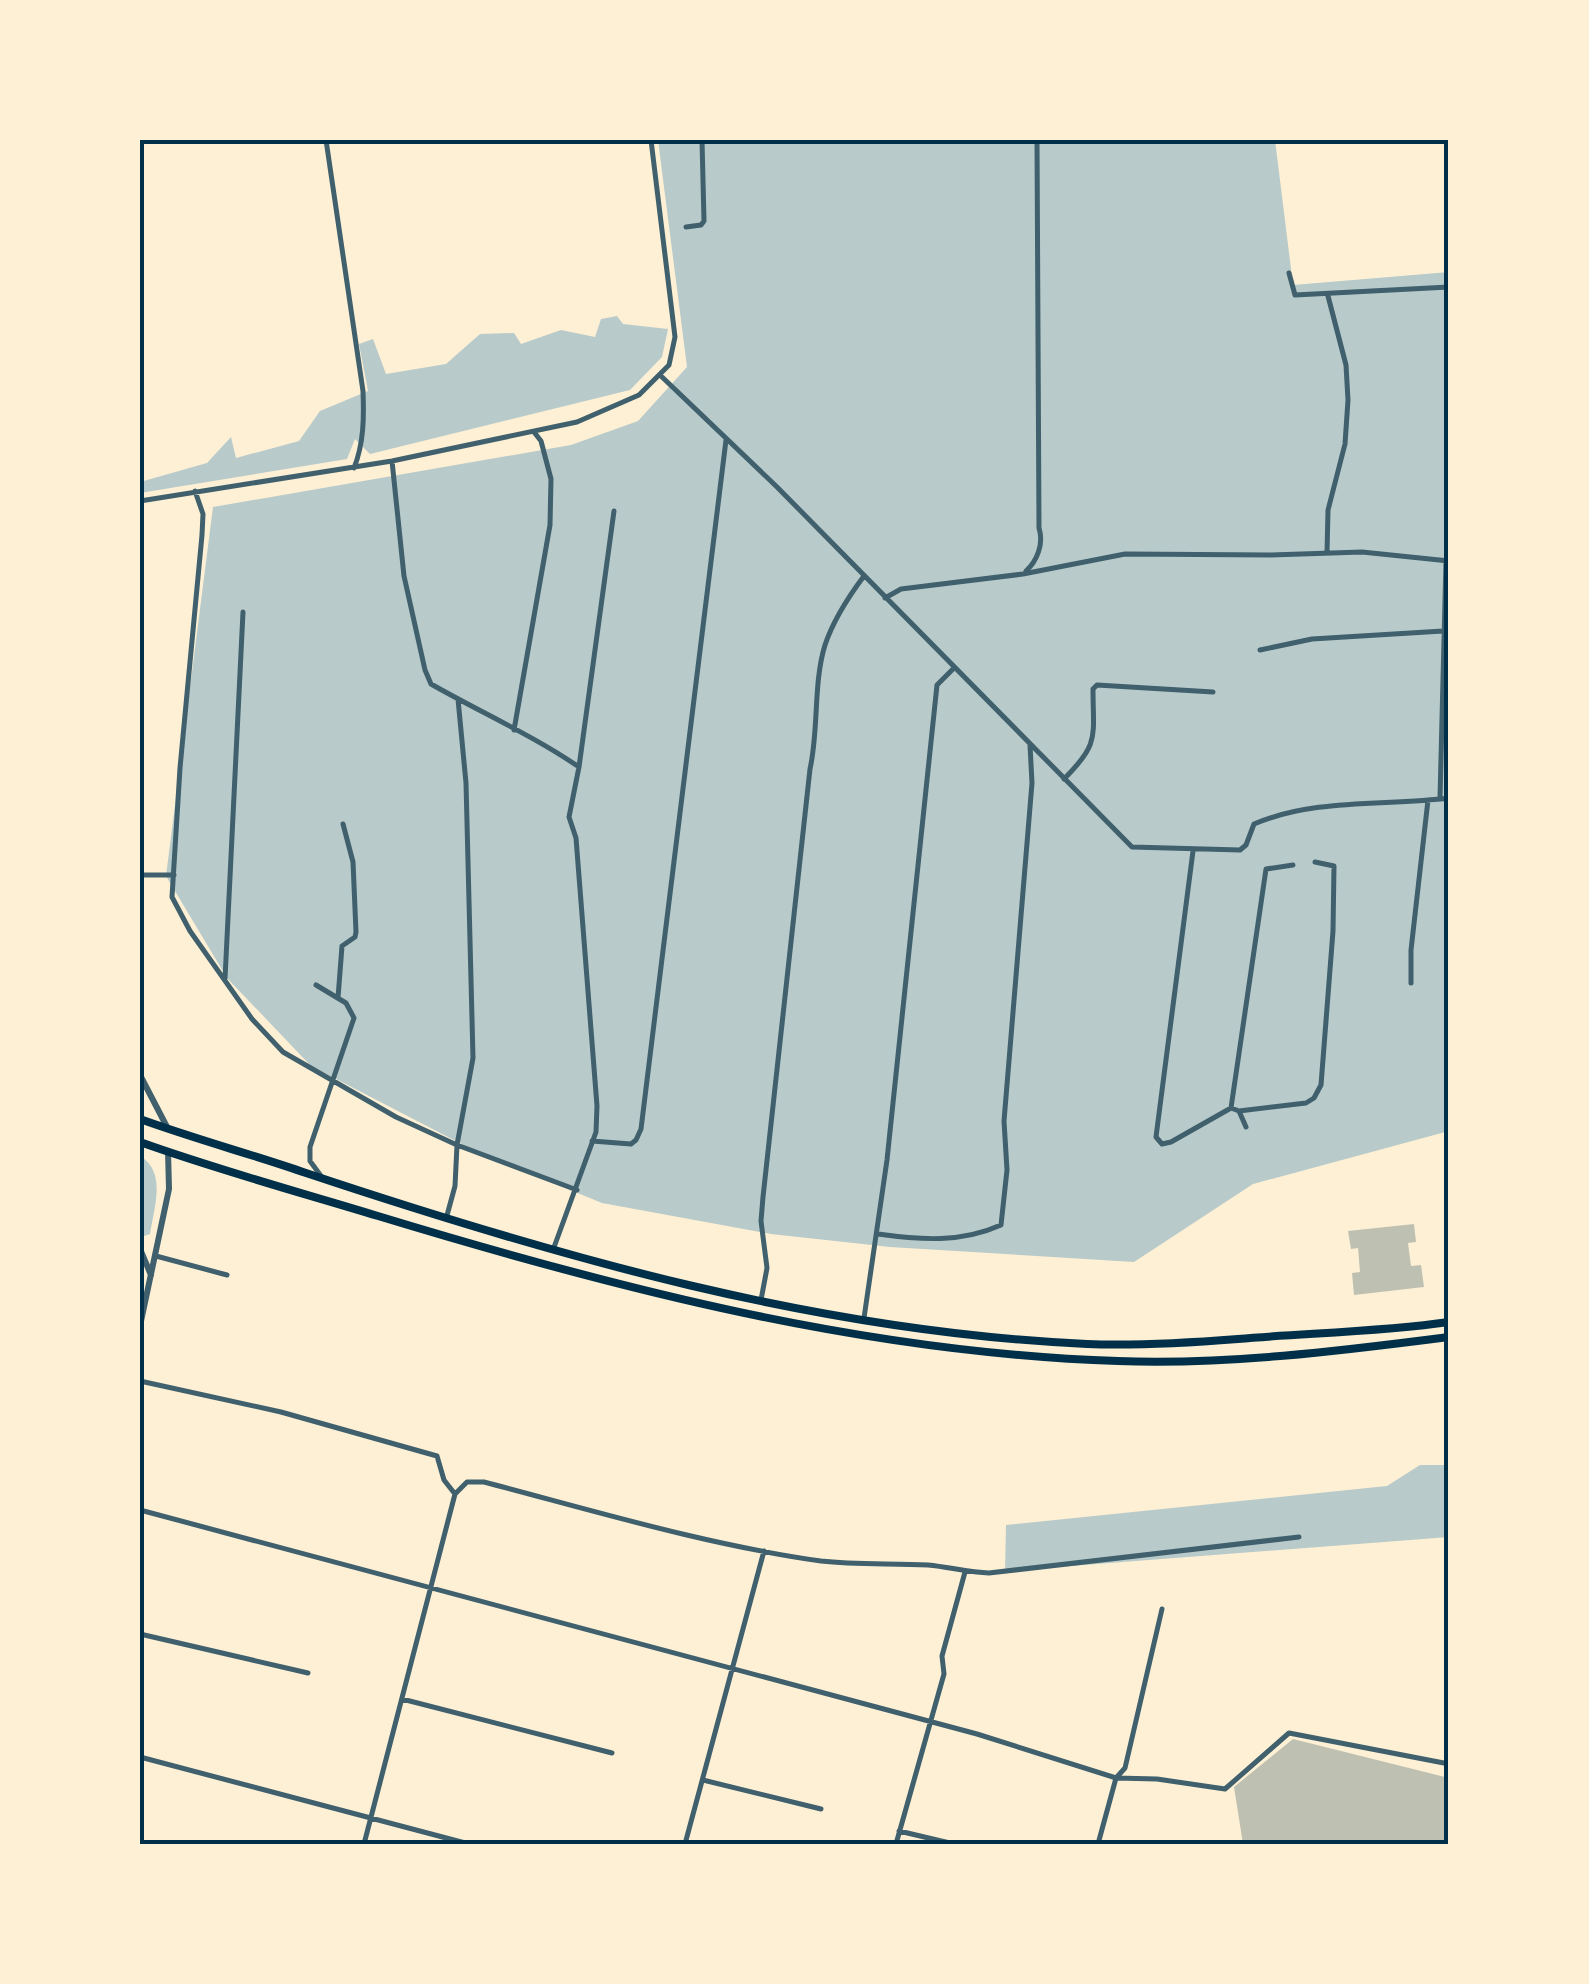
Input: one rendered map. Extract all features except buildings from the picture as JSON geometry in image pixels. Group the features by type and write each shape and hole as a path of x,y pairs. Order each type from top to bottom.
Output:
{"highway":[{"path":"140,1119 552,1251 644,1276 864,1318 1006,1338 1148,1345 1397,1329 1449,1322"},
{"path":"168,1129 168,1152"},
{"path":"140,1142 592,1279 789,1321 992,1353 1173,1362 1449,1337"}],"street":[{"path":"326,140 363,390 364,422 354,468"},
{"path":"140,502 354,468 534,432 610,410 639,396 669,365 675,337 650,140"},
{"path":"686,227 704,221 702,140"},
{"path":"1023,574 1034,564 1042,538 1037,140"},
{"path":"1289,273 1295,295 1449,287"},
{"path":"1327,553 1328,510 1344,444 1348,400 1346,365 1328,296"},
{"path":"660,376 777,486 1132,847 1240,850 1254,824 1268,818 1385,800 1449,798"},
{"path":"514,730 550,525 552,479 541,441 534,432"},
{"path":"592,1141 631,1144 641,1128 726,440"},
{"path":"392,461 404,576 424,670 431,684 538,739 579,767"},
{"path":"196,491 203,514 202,536 172,898 190,931 252,1019 283,1052 332,1082 457,1145 576,1190"},
{"path":"552,1251 592,1141 597,1106 576,838 569,817 614,511"},
{"path":"885,598 901,589 1023,574 1125,554 1362,552 1448,561 1440,799"},
{"path":"760,1300 767,1268 762,1197 810,769 818,735 817,707 825,646 864,576"},
{"path":"226,981 244,612"},
{"path":"1260,650 1312,639 1443,631"},
{"path":"864,1318 878,1234 877,1214 937,685 954,668"},
{"path":"1064,779 1089,754 1097,685 1213,692"},
{"path":"446,1219 473,1058 466,783 458,699"},
{"path":"878,1234 924,1241 986,1231 1001,1224 1007,1170 1004,1121 1032,783 1030,744"},
{"path":"1411,983 1411,950 1428,800"},
{"path":"338,998 342,946 355,938 356,932 352,862 343,824"},
{"path":"1192,851 1156,1137 1162,1144 1171,1142 1231,1108"},
{"path":"1231,1108 1240,1112 1306,1103 1321,1085 1334,866 1315,862"},
{"path":"1231,1108 1266,869 1293,865"},
{"path":"140,874 174,875"},
{"path":"316,985 352,1010 354,1018 310,1147 310,1160 322,1178"},
{"path":"140,1076 168,1129"},
{"path":"1240,1112 1246,1127"},
{"path":"140,1326 169,1190 168,1152"},
{"path":"140,1248 152,1276"},
{"path":"156,1256 227,1275"},
{"path":"140,1380 281,1412 437,1456 444,1480 455,1494"},
{"path":"364,1844 455,1494 467,1482 484,1482 764,1551 824,1561 932,1566 965,1572 989,1573 1299,1537"},
{"path":"140,1510 732,1667 1045,1754 1116,1778 1156,1779 1226,1790 1289,1732 1449,1764"},
{"path":"685,1844 764,1551"},
{"path":"896,1844 944,1674 942,1656 965,1572"},
{"path":"1098,1844 1116,1778 1125,1768 1162,1609"},
{"path":"140,1634 308,1673"},
{"path":"402,1700 612,1753"},
{"path":"140,1757 469,1844"},
{"path":"702,1780 821,1809"},
{"path":"900,1831 954,1844"}],"shaded area":[{"path":"658,140 1275,140 1293,285 1449,272 1449,1131 1253,1184 1134,1262 890,1247 771,1234 602,1203 475,1151 311,1066 227,978 166,876 213,507 571,445 638,421 687,367"},
{"path":"617,316 623,324 668,329 662,357 630,390 370,454 355,439 347,459 140,493 140,482 207,463 231,437 236,458 299,441 320,411 368,391 359,344 373,339 386,374 446,364 480,334 514,333 521,344 561,330 595,337 601,319"},
{"path":"140,1156 154,1171 157,1191 150,1234 144,1236 140,1234"},
{"path":"1420,1465 1449,1465 1449,1537 1005,1571 1006,1525 1387,1486"}]}
